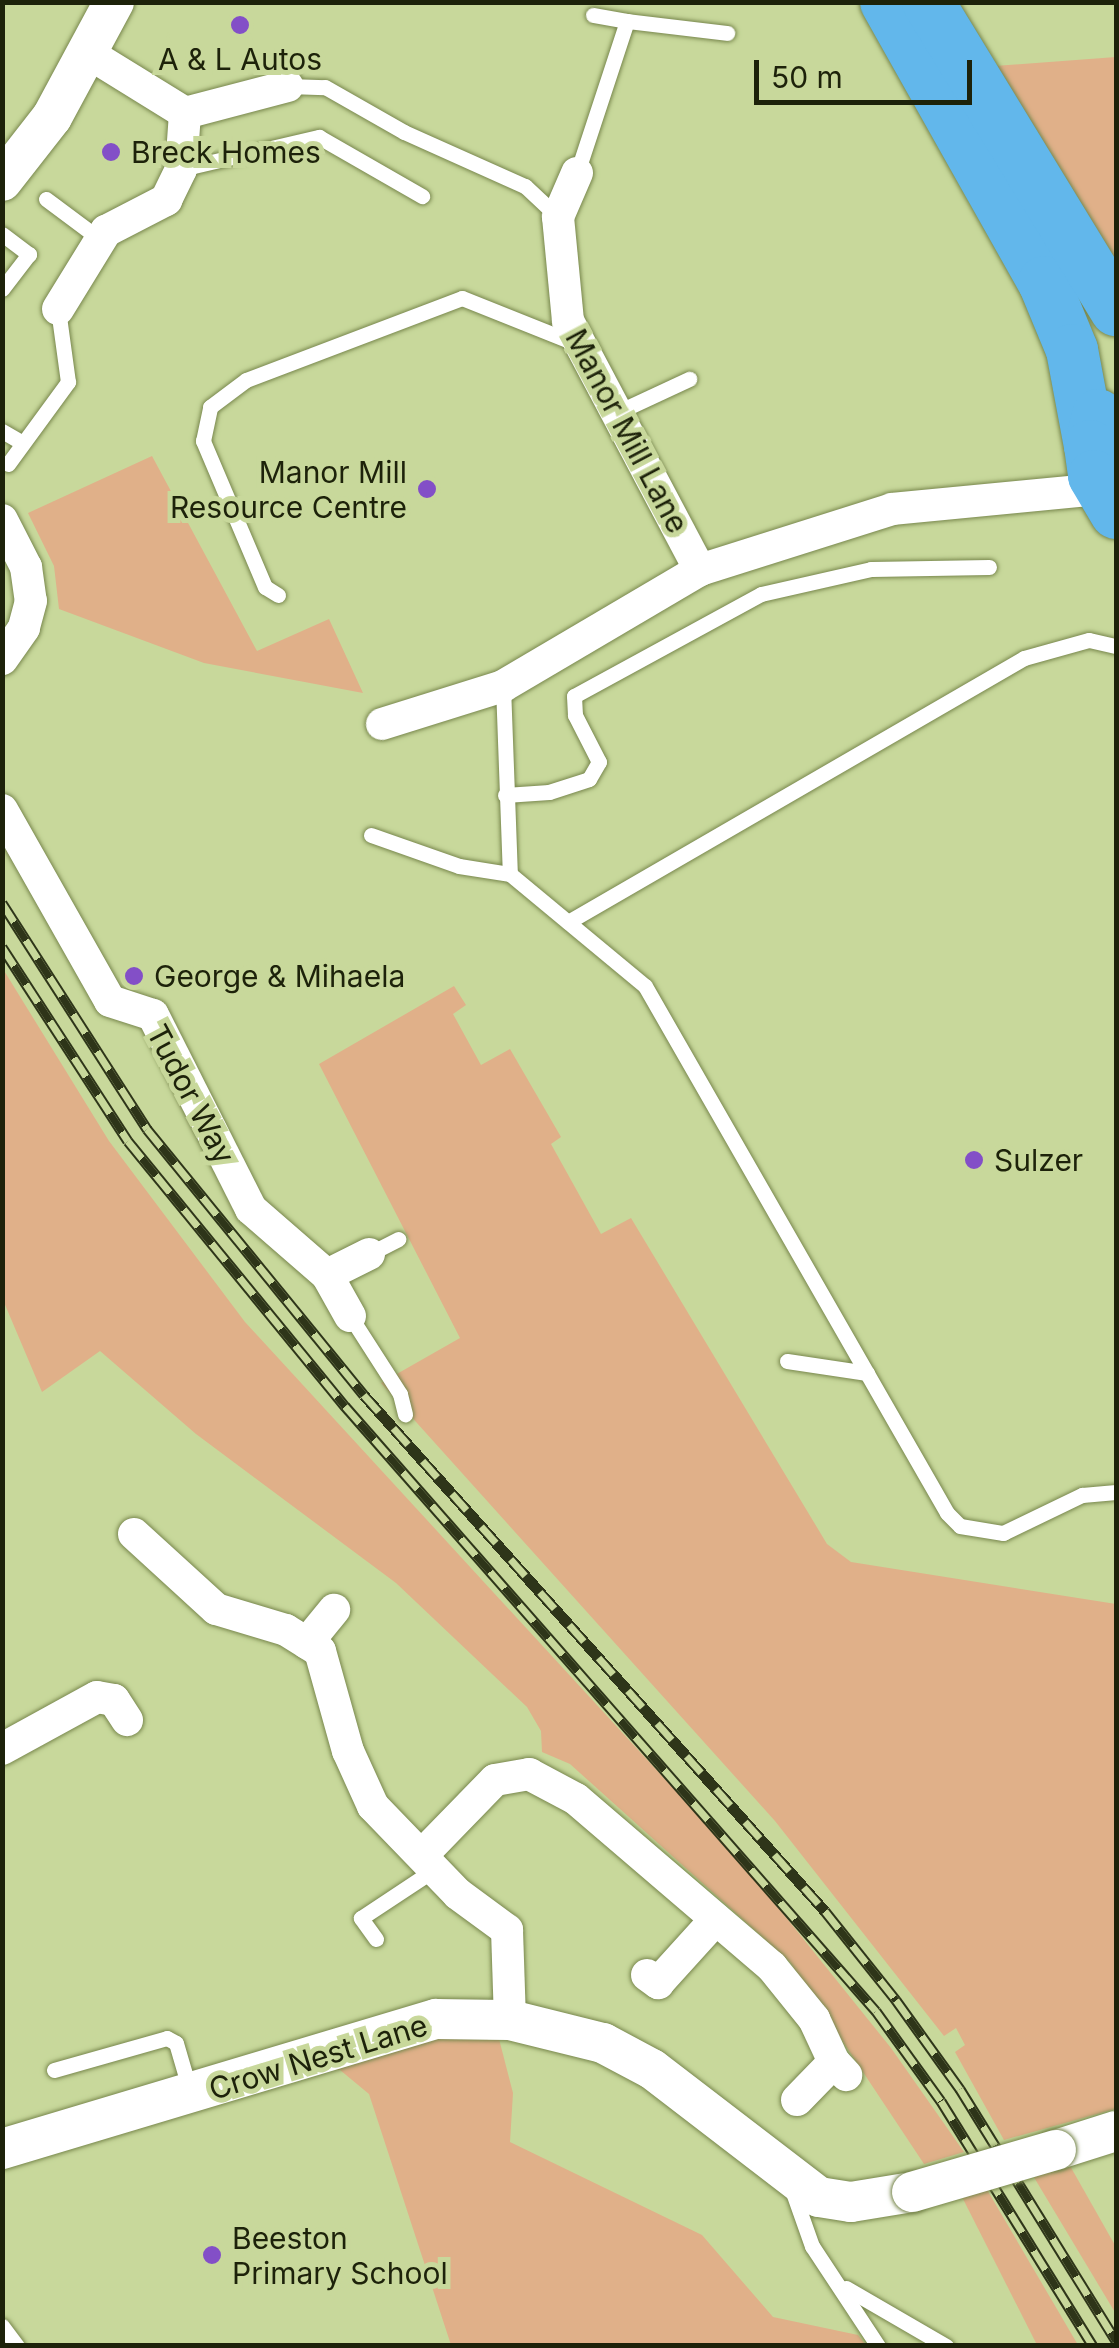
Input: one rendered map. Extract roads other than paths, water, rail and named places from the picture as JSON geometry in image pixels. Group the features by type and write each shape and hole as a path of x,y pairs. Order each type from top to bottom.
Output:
{"highway":[{"path":"886,2 1044,282 1072,350 1102,483"},
{"path":"928,2 1116,310"},
{"path":"1102,483 1100,411 1116,390"}],"street":[{"path":"2,181 52,117 114,2"},
{"path":"88,53 185,113 288,86"},
{"path":"58,309 101,240 166,200 181,169 185,113"},
{"name":"Manor Mill Lane","path":"577,173 558,217 568,321 700,570"},
{"name":"Manor Mill Lane","path":"382,724 503,686 700,570 892,508 1102,483"},
{"path":"2,520 26,567 32,601 24,628 2,659"},
{"name":"Tudor Way","path":"2,810 110,1001 153,1015 250,1209 327,1275 350,1316"},
{"path":"327,1275 384,1247"},
{"path":"134,1534 216,1609 320,1651 348,1751 373,1806 507,1930 510,2020"},
{"path":"307,1643 334,1610"},
{"path":"2,1750 97,1697 114,1700 127,1720"},
{"path":"429,1861 495,1780 529,1774 576,1799 772,1967 814,2019 841,2070 797,2100"},
{"path":"647,1974 658,1983 716,1920"},
{"name":"Crow Nest Lane","path":"2,2149 436,2019 510,2020 603,2043 652,2069 789,2179 819,2197 851,2202 912,2192 1116,2131"}],"lane":[{"path":"593,15 726,34"},
{"path":"577,173 627,21"},
{"path":"288,86 325,86 404,132 525,186 558,217"},
{"path":"181,169 318,137 422,196"},
{"path":"46,200 101,240"},
{"path":"2,234 29,254 2,290"},
{"path":"278,595 265,587 203,441 210,408 246,380 462,298 580,345"},
{"path":"8,464 68,382 58,309"},
{"path":"616,414 689,379"},
{"path":"2,431 23,443"},
{"path":"504,795 548,792 589,779 599,762 574,714 574,696 761,594 870,569 989,567"},
{"path":"568,922 1024,658 1089,640 1116,646"},
{"path":"503,686 504,795 510,874"},
{"path":"371,835 459,866 510,874 644,986 960,1526 1003,1532 1082,1494 1116,1492"},
{"path":"350,1316 400,1394 405,1414"},
{"path":"787,1361 867,1373"},
{"path":"376,1940 361,1918 429,1861"},
{"path":"54,2070 168,2038 176,2043 191,2095"},
{"path":"789,2179 796,2213 878,2346"},
{"path":"836,2281 946,2346"},
{"path":"2,2326 17,2346"}],"railway":[{"path":"2,903 147,1129 364,1395 825,1911 896,2000 960,2089 1116,2341"},
{"path":"2,947 128,1141 345,1406 876,2011 941,2101 1093,2346"}],"place":[{"name":"A & L Autos","path":"240,25"},
{"name":"Breck Homes","path":"111,152"},
{"name":"Manor Mill Resource Centre","path":"427,489"},
{"name":"George & Mihaela","path":"134,976"},
{"name":"Sulzer","path":"974,1160"},
{"name":"Beeston Primary School","path":"212,2255"}]}
